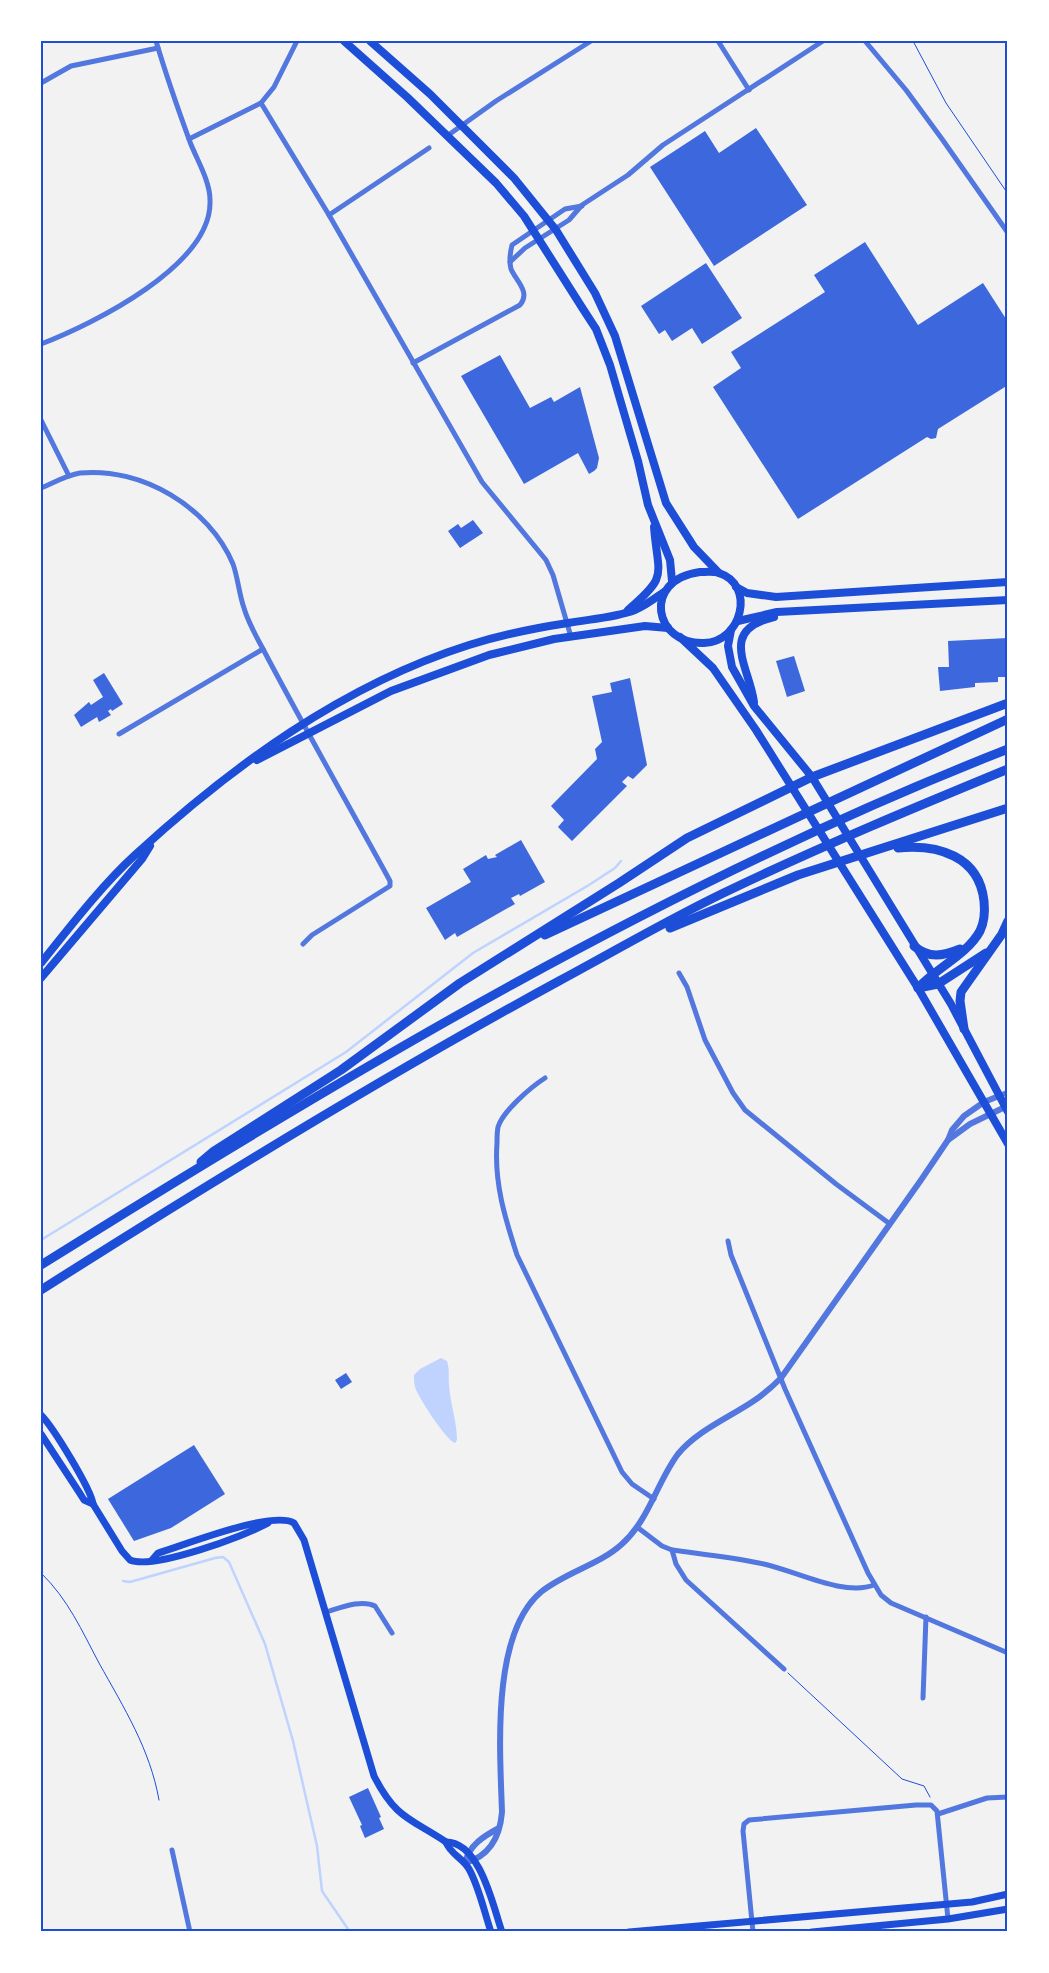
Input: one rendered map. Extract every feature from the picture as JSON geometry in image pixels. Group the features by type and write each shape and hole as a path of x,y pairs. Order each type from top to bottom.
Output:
{"highway":[{"path":"186,1175 214,1151 341,1070 444,994 687,838 812,777 1008,702"},
{"path":"518,948 582,916 1008,720"},
{"path":"41,1265 366,1066 579,947 786,844 881,801 1008,749"},
{"path":"41,1290 141,1227 457,1038 590,964 734,888 887,819 1008,769"},
{"path":"590,964 710,909 805,872 1008,808"},
{"path":"878,850 910,847 944,851 970,867 979,880 984,906 980,930 970,945 931,974 918,988"},
{"path":"964,1029 960,1001 961,992 1008,922"},
{"path":"914,946 921,952 937,956 970,945"},
{"path":"918,988 938,984 989,950"}],"main road":[{"path":"345,42 496,183 540,239 596,329 622,403 654,523 659,566 656,580 644,597 624,614"},
{"path":"371,42 461,125 514,178 556,230 594,293 615,336 670,510 694,547 719,573 736,587 747,593 776,597 1008,582"},
{"path":"654,523 670,560 672,581"},
{"path":"41,963 122,869 207,793 276,741 304,723 379,682 421,662 492,638 566,623 624,614 645,605 664,592 672,581 690,574 719,573"},
{"path":"680,638 693,642 712,642 731,630 738,621 741,602 736,587"},
{"path":"664,592 660,606 668,628 722,679 845,870 918,988 1008,1144"},
{"path":"738,621 777,612 789,613 1008,600"},
{"path":"754,706 752,689 740,655 743,637 752,626 789,613"},
{"path":"248,763 309,734 385,693 450,668 513,648 571,637 645,626 668,628"},
{"path":"731,630 728,646 729,660 754,706 812,777 938,984 1007,1108"},
{"path":"41,978 142,859 152,842"},
{"path":"41,1416 91,1495 92,1504 127,1557 134,1562 160,1561 246,1534 273,1520 289,1520 294,1523 302,1533 374,1776 380,1788 392,1805 410,1822 446,1842 460,1845 474,1860 483,1877 502,1932"},
{"path":"41,1434 84,1500 92,1504"},
{"path":"446,1842 448,1848 465,1863 477,1889 491,1932"},
{"path":"629,1932 975,1902 1008,1894"},
{"path":"812,1932 948,1919 1008,1909"}],"street":[{"path":"41,344 65,335 146,290 171,270 189,250 208,218 210,199 206,180 189,139 156,41"},
{"path":"189,139 251,110 261,103 274,87 297,41"},
{"path":"447,136 591,41"},
{"path":"718,41 749,90"},
{"path":"510,262 540,239 556,230 582,206 628,175 663,145 823,41"},
{"path":"865,41 906,90 1008,232"},
{"path":"41,83 71,66 158,48"},
{"path":"261,103 329,215 482,482 546,560 553,575 571,637"},
{"path":"329,215 429,148"},
{"path":"413,364 520,304 524,300 524,294 511,269 512,245 565,209 582,206"},
{"path":"41,420 69,476"},
{"path":"41,488 79,473 100,473 124,477 162,490 187,506 208,526 226,550 233,565 244,610 309,734 390,881 390,886 312,935 304,944"},
{"path":"119,734 264,650"},
{"path":"679,973 688,987 705,1040 733,1093 745,1110 836,1184 890,1224"},
{"path":"545,1078 525,1092 498,1127 496,1159 498,1191 517,1256 622,1472 632,1484 654,1499"},
{"path":"499,1828 488,1834 467,1852 465,1863 474,1860 495,1842 499,1828 502,1812 500,1734 506,1670 510,1642 516,1627 530,1603 551,1584 615,1550 637,1527 678,1454 690,1443 753,1402 781,1378 948,1140 952,1130 964,1116 984,1102 1008,1092"},
{"path":"948,1140 970,1124 1007,1108"},
{"path":"728,1241 731,1255 781,1378 874,1585 881,1595 891,1602 1008,1653"},
{"path":"637,1527 662,1546 672,1550 761,1563 842,1586 863,1589 874,1585"},
{"path":"672,1550 676,1564 686,1580 784,1669"},
{"path":"326,1612 362,1603 371,1604 375,1606 392,1633"},
{"path":"922,1698 926,1617"},
{"path":"938,1814 987,1798 1008,1797"},
{"path":"753,1932 743,1831 744,1824 749,1820 926,1805 935,1808 938,1814 948,1919"},
{"path":"172,1850 190,1932"}],"path":[{"path":"913,41 961,128 1008,194"},
{"path":"41,1573 65,1598 127,1712 154,1774 159,1800"},
{"path":"784,1669 902,1779 924,1786 930,1797"}],"water":[{"path":"441,1358 447,1361 457,1433 455,1443 445,1434 433,1418 414,1384 414,1375 420,1369"}],"building":[{"path":"756,128 807,205 714,266 650,167 705,131 719,153"},
{"path":"865,242 918,325 983,283 1008,322 1008,385 938,429 936,438 931,439 927,437 798,519 713,387 741,368 731,352 825,292 814,275"},
{"path":"706,263 742,318 702,344 692,328 672,341 665,330 659,334 641,306"},
{"path":"500,355 530,408 551,397 554,402 580,387 599,458 597,468 594,471 589,474 578,453 524,484 461,376"},
{"path":"473,520 483,533 460,548 448,531 458,524 461,528"},
{"path":"1008,638 1008,677 998,677 998,682 975,683 975,687 940,691 938,667 949,667 948,641"},
{"path":"794,656 805,691 787,697 776,661"},
{"path":"104,673 123,704 112,711 111,709 108,711 111,715 99,722 97,717 81,727 74,715 89,702 91,705 103,697 93,680"},
{"path":"630,678 647,765 633,779 628,776 622,782 627,786 572,841 558,827 564,820 551,806 597,759 595,749 602,742 592,696 612,692 610,683"},
{"path":"521,840 545,882 520,896 519,894 511,898 515,904 457,937 455,933 445,940 426,908 471,882 463,869 486,855 488,859 497,857 495,855"},
{"path":"346,1373 352,1382 341,1389 335,1380"},
{"path":"194,1445 225,1494 171,1528 134,1541 108,1499"},
{"path":"368,1788 381,1817 379,1818 384,1829 365,1838 360,1826 362,1825 349,1797"}],"waterway":[{"path":"41,1240 346,1052 473,953 589,885 615,868 621,861"},
{"path":"123,1581 130,1582 215,1558 223,1557 229,1562 265,1644 293,1741 317,1846 322,1891 350,1932"}]}
